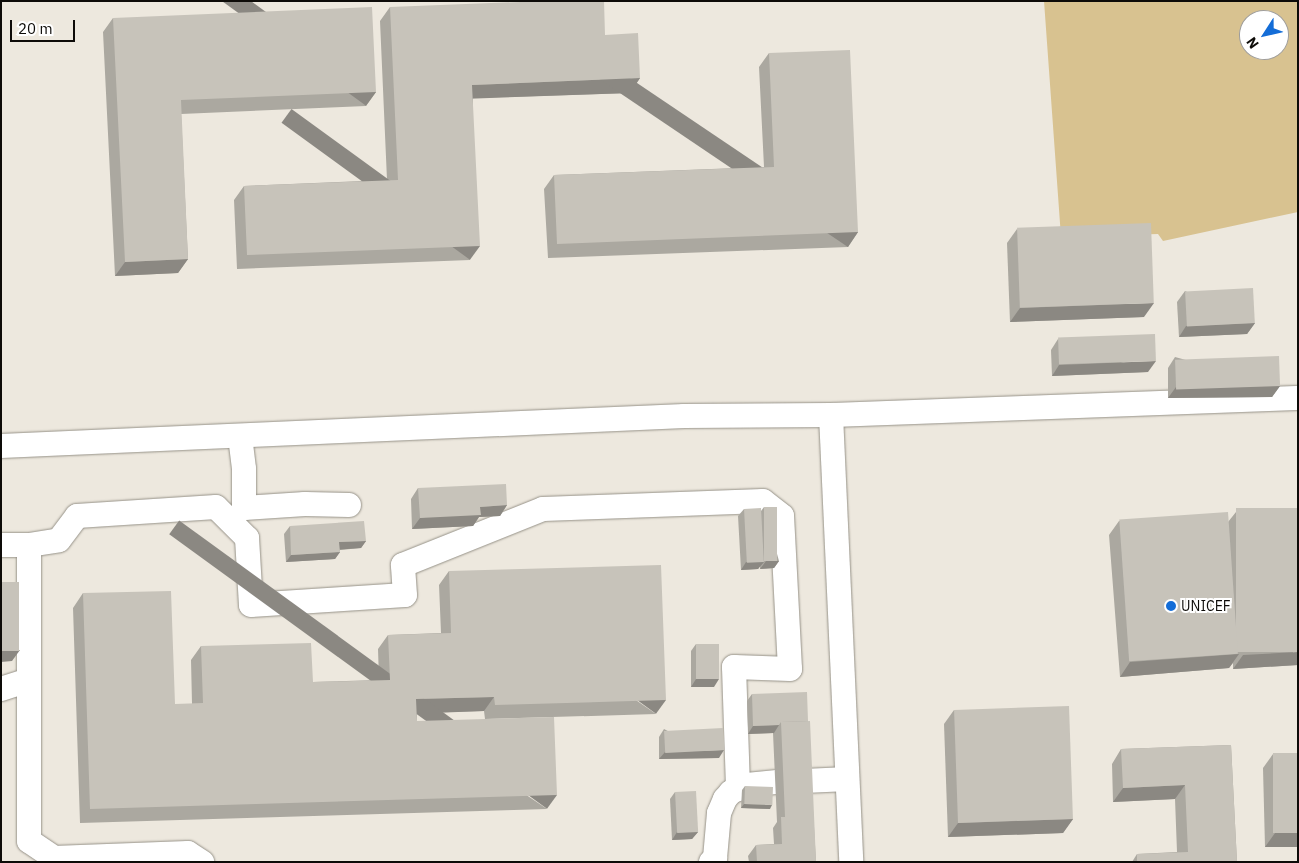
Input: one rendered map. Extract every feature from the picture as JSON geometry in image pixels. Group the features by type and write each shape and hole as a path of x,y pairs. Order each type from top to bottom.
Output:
{"street":[{"path":"1,446 684,416 831,415 1298,398"},
{"path":"831,415 851,862"},
{"path":"240,436 244,469 244,508 305,504 349,505"},
{"path":"1,545 29,545 58,540 77,516 216,507 247,538 251,605 405,595 402,565 543,508 763,501 782,516 790,669 734,667 738,789"},
{"path":"29,545 29,840 54,858 188,853 202,862"},
{"path":"1,689 28,680"},
{"path":"805,781 847,779"},
{"path":"711,862 714,858 719,814 725,799 731,792 747,785 775,782"}],"shaded area":[{"path":"1044,1 1298,1 1298,212 1163,241 1158,234 1061,237"}],"building":[{"path":"545,1 604,1 605,35 638,33 640,78 472,85 480,246 247,255 244,186 398,180 390,7"},
{"path":"372,7 376,92 181,100 188,259 125,262 113,18"},
{"path":"850,50 858,232 557,244 554,175 774,167 769,53"},
{"path":"1151,223 1154,303 1020,308 1017,228"},
{"path":"1253,288 1255,323 1187,327 1185,292"},
{"path":"1155,334 1156,361 1059,364 1058,337"},
{"path":"1279,356 1280,386 1176,390 1175,360"},
{"path":"506,484 507,505 480,507 481,515 420,518 418,488"},
{"path":"764,507 777,507 777,561 764,561"},
{"path":"761,508 764,562 747,563 744,509"},
{"path":"1236,508 1298,508 1298,652 1236,652"},
{"path":"1228,512 1238,654 1129,661 1119,520"},
{"path":"364,521 366,541 339,542 340,552 291,555 290,526"},
{"path":"661,565 666,700 495,705 494,697 416,699 417,721 554,717 557,795 90,809 83,593 171,591 175,704 203,703 201,646 311,643 313,682 390,680 388,635 451,633 449,571"},
{"path":"1,582 19,582 19,651 1,651"},
{"path":"696,644 719,644 719,679 696,679"},
{"path":"807,692 808,721 753,726 752,694"},
{"path":"1069,706 1073,819 958,823 954,710"},
{"path":"810,721 816,862 757,862 756,845 782,844 781,817 785,817 781,722"},
{"path":"723,728 724,750 665,753 664,731"},
{"path":"1231,745 1237,862 1137,862 1137,854 1188,852 1185,785 1123,788 1121,749"},
{"path":"1273,753 1298,753 1298,833 1273,833"},
{"path":"745,786 773,787 772,805 744,804"},
{"path":"696,791 698,832 677,833 675,792"},
{"path":"140,861 140,862 97,862"}],"place":[{"name":"UNICEF","path":"1171,606"}]}
